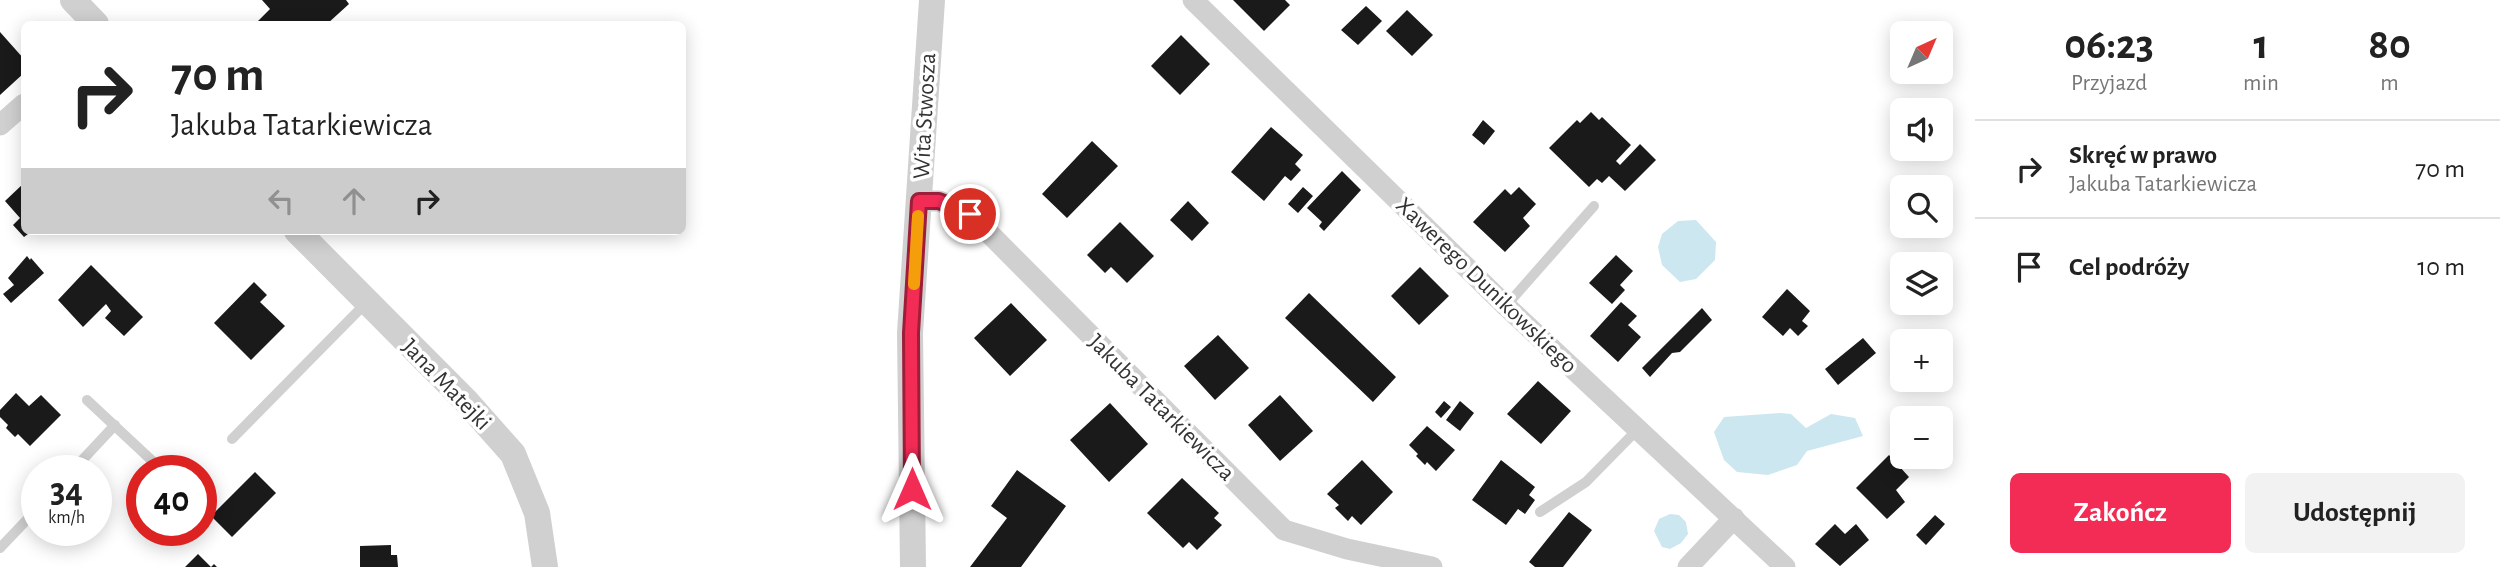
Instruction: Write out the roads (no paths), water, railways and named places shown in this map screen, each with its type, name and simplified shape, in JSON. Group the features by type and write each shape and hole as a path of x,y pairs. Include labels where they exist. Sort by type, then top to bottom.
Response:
{"street":[{"path":"73,0 93,21"},
{"name":"Wita Stwosza","path":"913,567 911,333 932,0"},
{"name":"Xawerego Dunikowskiego","path":"1193,0 1506,306 1785,567"},
{"path":"0,125 21,107"},
{"name":"Jakuba Tatarkiewicza","path":"919,201 939,201 970,214 1284,530 1347,549 1432,567"},
{"name":"Jana Matejki","path":"302,235 466,401 513,454 537,513 545,567"},
{"path":"1688,567 1734,518"}],"lane":[{"path":"1506,306 1594,206"},
{"path":"232,439 367,302"},
{"path":"86,400 146,455"},
{"path":"87,455 114,425"},
{"path":"1540,512 1586,482 1638,429"},
{"path":"0,548 21,526"}],"water":[{"path":"1696,220 1716,242 1715,260 1696,279 1680,282 1662,265 1658,247 1662,234 1678,221"},
{"path":"1791,414 1806,428 1831,414 1855,418 1863,436 1807,451 1797,465 1768,475 1737,472 1724,460 1714,432 1724,417"},
{"path":"1670,514 1679,515 1686,522 1688,534 1681,543 1670,549 1662,547 1654,531 1659,519"}]}
